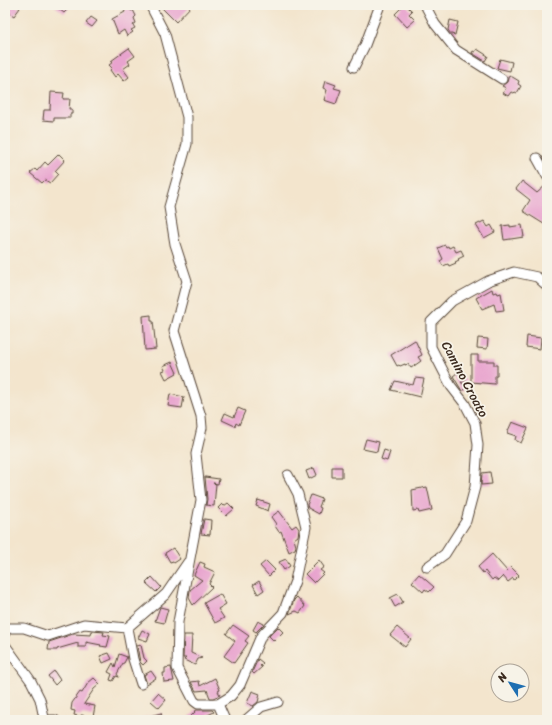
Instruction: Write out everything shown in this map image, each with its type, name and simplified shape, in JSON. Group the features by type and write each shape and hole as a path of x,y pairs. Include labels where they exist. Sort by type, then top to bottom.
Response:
{"street":[{"path":"150,5 165,34 187,117 187,144 169,207 175,244 187,281 174,331 201,416 202,428 196,454 201,500 178,622 177,668 194,701 198,704 218,704 231,696 240,685 261,636 283,612 295,581 306,527 298,494 288,475"},
{"path":"354,67 365,45 380,5"},
{"path":"425,5 435,24 456,50 502,79"},
{"path":"537,158 547,176"},
{"name":"Camino Croato","path":"427,567 445,554 466,521 475,487 478,445 475,423 465,404 451,386 431,347 431,322 452,301 488,281 514,272 537,277 547,286"},
{"path":"5,633 8,628 24,628 48,636 84,624 127,628 166,594 191,558"},
{"path":"127,628 132,659 142,684"},
{"path":"5,645 31,682 40,699 44,718 47,720 55,720"},
{"path":"246,720 261,707 278,702"},
{"path":"218,704 225,720"}],"building":[{"path":"8,5 15,5 20,8 14,16 5,10"},
{"path":"54,5 66,5 69,8 64,13"},
{"path":"159,5 192,5 176,22"},
{"path":"404,5 412,11 409,14 415,20 407,27 395,14"},
{"path":"129,6 131,11 133,10 136,16 134,18 136,23 133,25 135,28 131,30 133,32 127,36 124,30 118,34 112,19 125,12 124,9"},
{"path":"91,17 97,21 92,27 86,23"},
{"path":"450,20 458,22 455,35 451,34 448,30"},
{"path":"129,48 135,56 128,61 130,64 123,69 129,77 124,81 118,74 115,77 110,70 112,68 109,65 113,62 111,61"},
{"path":"477,49 488,56 485,61 472,53"},
{"path":"500,59 512,62 510,71 497,68"},
{"path":"509,75 519,81 518,84 521,86 517,93 511,92 508,96 503,93 506,88 502,86 507,82"},
{"path":"325,81 336,85 334,88 341,90 336,104 324,100 327,90 323,88"},
{"path":"51,92 64,93 63,99 70,99 69,109 72,109 72,114 70,114 70,118 54,118 54,121 43,120 44,110 50,110"},
{"path":"59,154 65,160 55,171 58,174 50,183 45,180 42,183 30,173 35,169 37,171 45,162 48,165"},
{"path":"522,181 537,193 547,184 547,226 523,211 530,200 516,189"},
{"path":"484,221 488,227 491,225 495,232 484,238 476,225"},
{"path":"510,225 510,227 522,225 524,237 504,240 502,226"},
{"path":"445,245 449,248 453,246 456,252 461,250 464,256 458,259 459,260 455,262 456,263 449,266 448,264 443,266 440,261 443,259 438,248"},
{"path":"492,289 493,293 501,293 504,310 496,311 494,304 482,309 476,298"},
{"path":"151,315 156,349 145,350 143,316"},
{"path":"527,336 541,338 540,349 526,347"},
{"path":"478,338 488,339 487,349 477,348"},
{"path":"415,340 422,355 418,357 421,361 411,368 408,364 397,366 391,355"},
{"path":"471,355 478,355 478,361 494,361 494,365 497,365 495,384 471,382"},
{"path":"172,362 177,373 166,379 162,371 165,370 163,366"},
{"path":"460,373 467,382 461,382 466,388 462,391 453,376"},
{"path":"415,378 424,379 420,397 391,390 395,381 413,385"},
{"path":"170,394 184,397 182,408 168,406"},
{"path":"238,408 245,411 239,425 236,423 235,426 222,420 225,413 234,417"},
{"path":"512,422 528,428 521,443 515,440 516,436 507,433"},
{"path":"366,439 379,442 377,452 363,449"},
{"path":"384,450 390,452 387,461 381,459"},
{"path":"332,467 342,467 342,477 332,477"},
{"path":"314,468 317,475 309,479 306,471"},
{"path":"490,472 492,484 481,485 482,473"},
{"path":"205,477 219,479 218,484 213,483 216,484 214,506 206,505 207,499"},
{"path":"427,487 432,510 419,513 418,510 413,511 412,490"},
{"path":"311,495 322,499 319,507 321,508 319,514 308,508 307,505"},
{"path":"258,500 270,504 268,511 256,506"},
{"path":"228,503 234,509 226,516 218,508 222,504 224,506"},
{"path":"279,511 292,528 296,525 299,529 298,536 294,539 296,546 295,549 289,552 281,531 279,532 271,517"},
{"path":"204,519 211,520 210,535 201,534"},
{"path":"173,548 180,559 174,563 173,561 170,562 165,553"},
{"path":"492,554 507,571 511,567 519,575 514,580 513,578 508,582 503,576 498,581 494,578 492,580 485,571 483,573 478,567"},
{"path":"286,559 290,566 284,570 279,562"},
{"path":"319,560 324,567 320,570 324,573 314,583 305,574"},
{"path":"266,561 275,570 269,576 260,566"},
{"path":"200,562 205,564 204,567 215,572 209,584 212,587 193,605 189,598 190,590 202,580 194,575"},
{"path":"419,574 434,587 429,592 425,589 423,592 412,582"},
{"path":"152,577 161,587 156,592 146,583"},
{"path":"259,581 264,590 258,594 253,585"},
{"path":"220,594 226,604 218,609 224,618 215,623 204,603"},
{"path":"398,594 403,602 395,607 390,598"},
{"path":"297,597 305,606 300,613 296,611 289,614 294,600"},
{"path":"160,607 168,609 164,623 155,621"},
{"path":"258,621 264,624 256,632 253,630"},
{"path":"233,625 249,636 245,641 248,643 234,663 224,656 235,641 226,634"},
{"path":"278,627 283,632 274,641 269,636"},
{"path":"397,627 411,639 405,647 390,635"},
{"path":"142,630 150,634 147,641 138,638"},
{"path":"92,631 104,632 103,635 110,636 107,647 86,642 86,647 78,647 78,643 57,650 48,650 49,642 73,634 91,635"},
{"path":"184,635 192,635 191,653 202,658 198,659 195,665 184,660 186,658 183,658"},
{"path":"141,645 144,658 147,661 143,665 140,662 137,646"},
{"path":"109,653 112,659 103,663 100,656"},
{"path":"119,654 127,657 117,674 119,677 116,676 113,681 110,680 112,674 108,672 113,663 115,667"},
{"path":"258,659 263,663 260,666 262,667 254,674 252,672"},
{"path":"171,667 174,681 164,682 163,673 165,673 165,668"},
{"path":"54,671 60,680 55,685 48,676"},
{"path":"151,671 156,678 147,684 144,675"},
{"path":"94,678 100,684 94,689 84,704 95,706 93,717 81,715 81,717 74,715 75,711 71,710 72,703 80,692 82,693 88,683"},
{"path":"215,678 220,690 218,691 220,695 213,698 210,698 207,690 196,691 191,682 199,681 200,686"},
{"path":"252,691 260,694 258,702 253,706 247,703"},
{"path":"158,693 166,700 159,708 151,701"},
{"path":"212,710 214,712 204,717 209,720 187,720 195,712 194,711"},
{"path":"161,713 163,720 142,720 142,718"}]}
